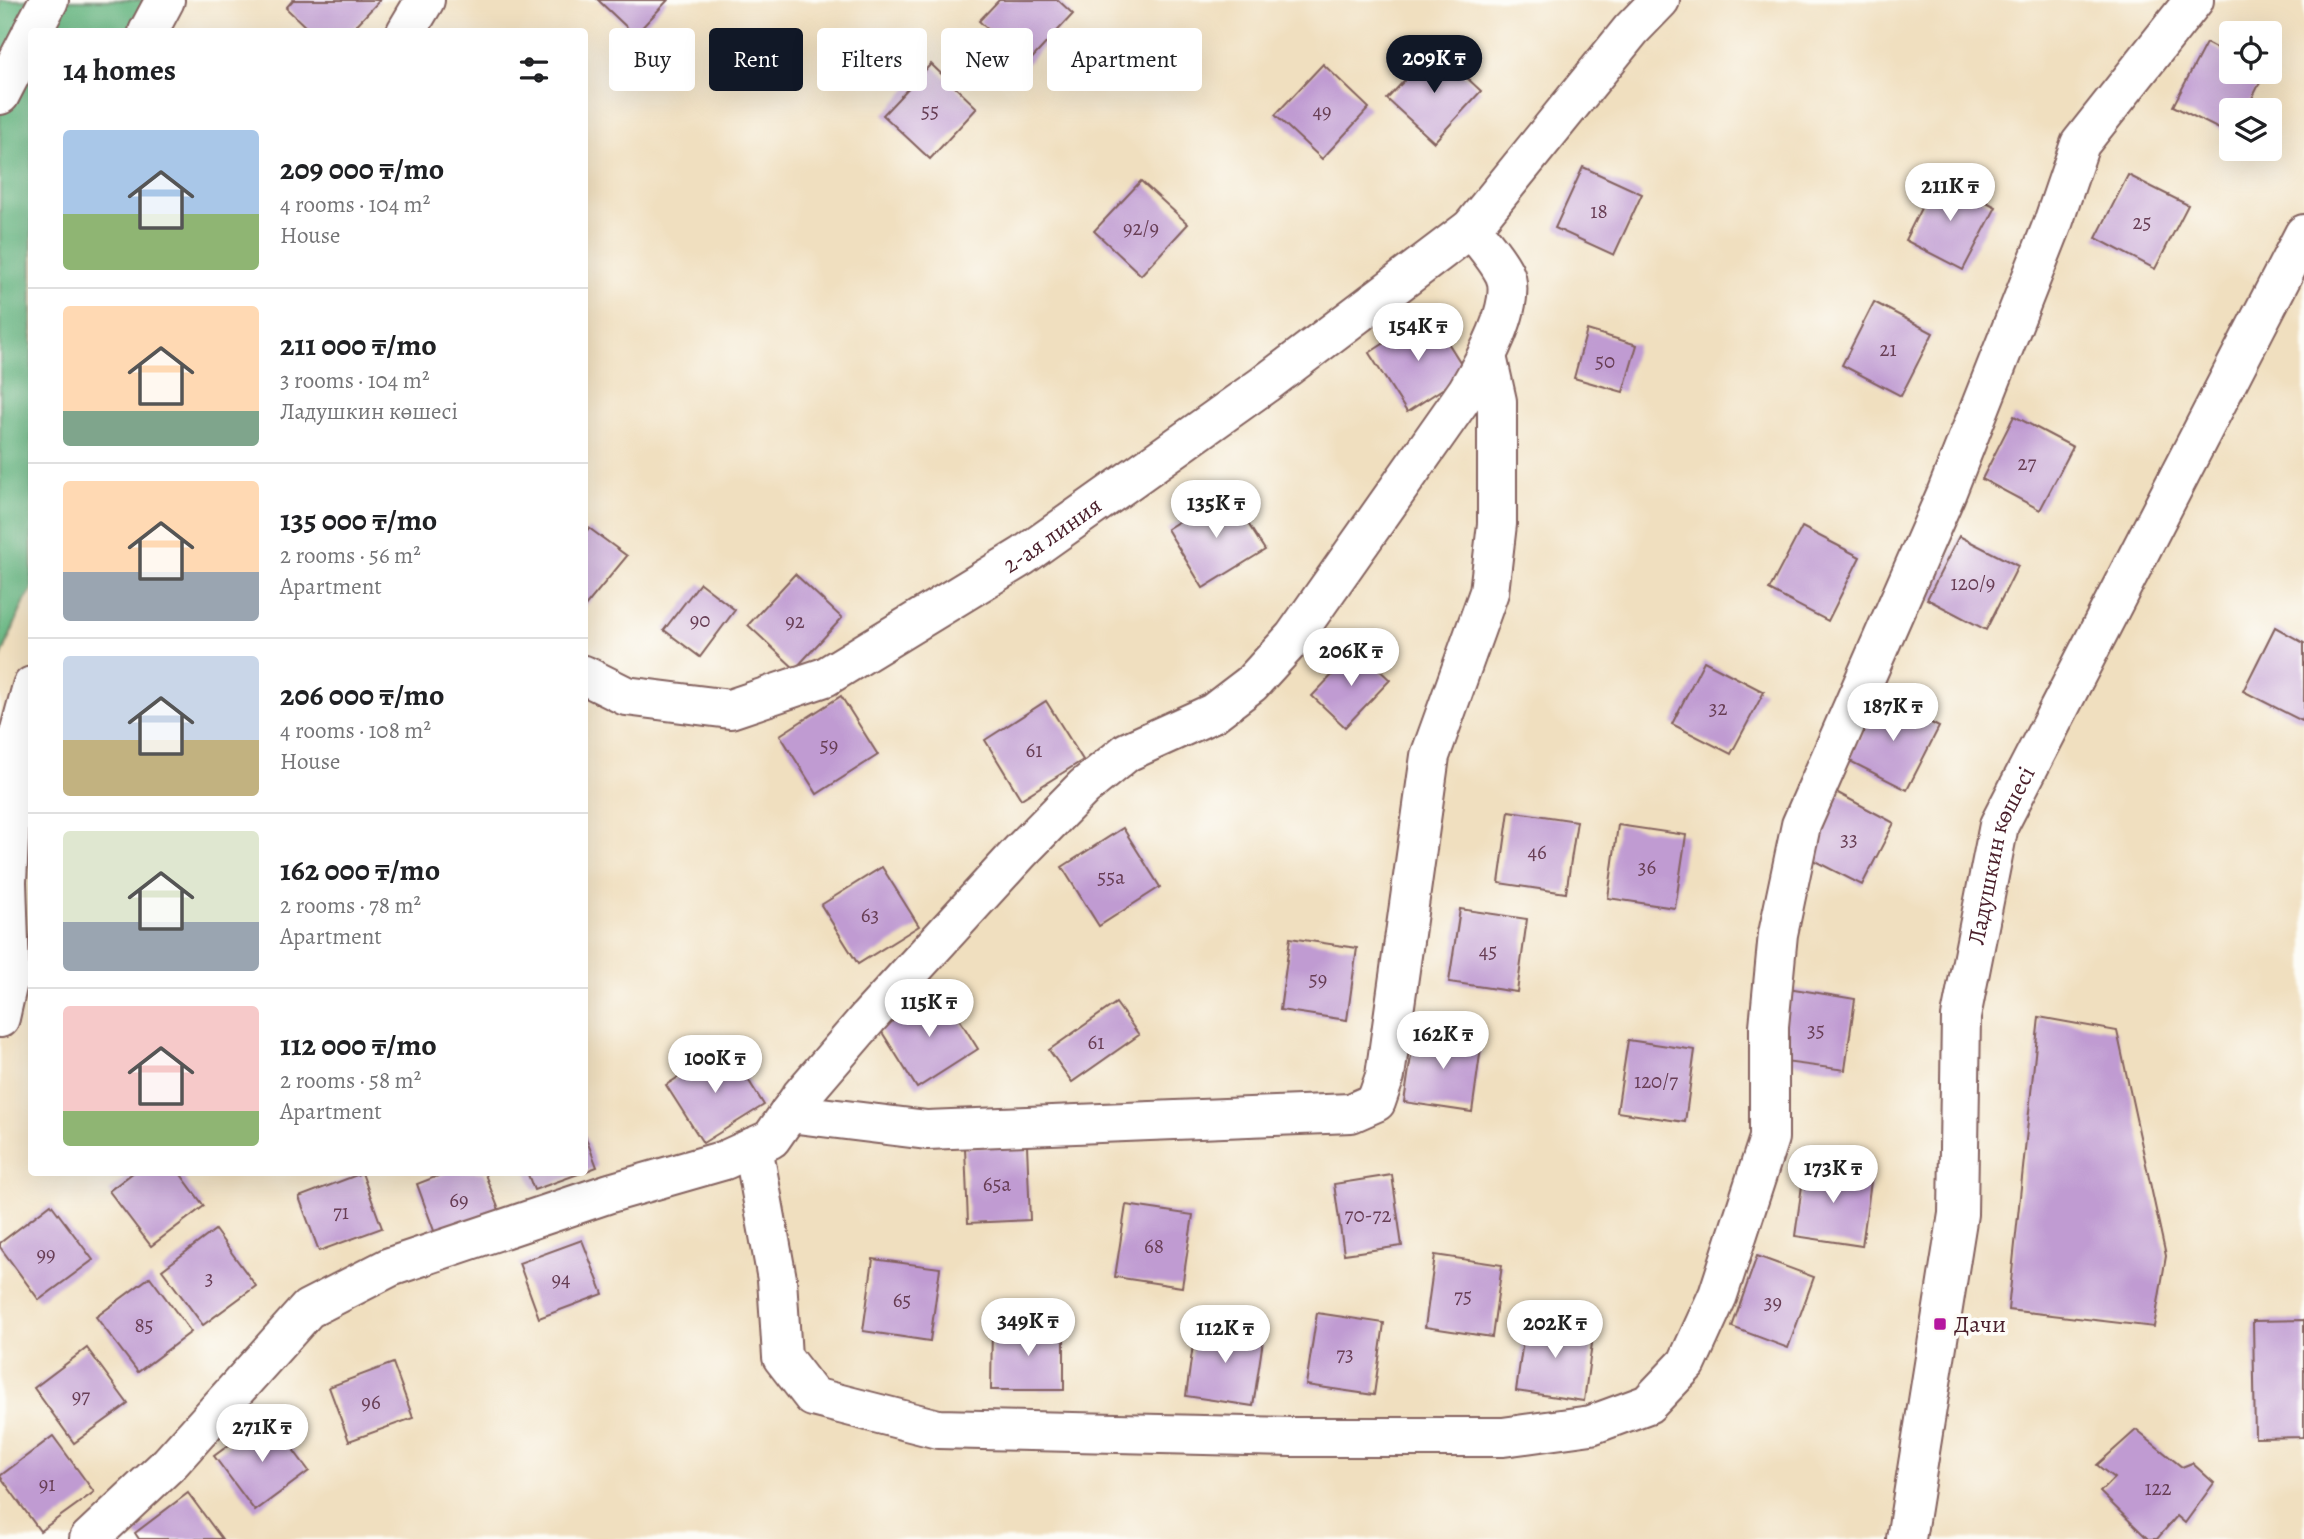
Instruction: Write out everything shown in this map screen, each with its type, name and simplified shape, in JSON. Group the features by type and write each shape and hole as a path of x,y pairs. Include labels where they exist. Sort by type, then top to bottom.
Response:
{"street":[{"path":"34,28 49,0"},
{"path":"150,28 165,0"},
{"path":"408,28 425,0"},
{"name":"2-ая линия","path":"588,677 626,696 730,709 825,677 1023,556 1265,384 1471,228 1631,30 1660,0"},
{"path":"752,1147 777,1279 782,1357 813,1397 938,1429 1292,1437 1503,1437 1591,1426 1648,1404 1686,1363 1718,1295 1769,1138 1769,1026 1777,947 1801,825 1946,494 2053,223 2080,144 2194,0"},
{"path":"0,95 28,40"},
{"path":"89,1539 170,1463 308,1309 390,1267 610,1193 725,1160 771,1139 789,1113 868,1018 1020,852 1084,787 1127,752 1213,713 1251,684 1294,637 1466,391 1487,356 1506,305 1505,275 1471,228"},
{"name":"Ладушкин көшесі","path":"1906,1539 1958,1214 1961,1017 1999,825 2304,234"},
{"path":"789,1113 927,1130 1351,1113 1376,1102 1385,1076 1430,756 1489,592 1497,524 1497,401 1487,356"},
{"path":"0,1018 10,973 7,882 13,756 28,701"}],"green space":[{"path":"0,0 147,0 134,28 28,28 28,596 0,660"}],"building":[{"path":"293,0 380,0 354,28 307,28 286,8"},
{"path":"598,0 668,0 642,28 628,28"},
{"path":"999,0 1058,0 1073,14 1060,28 1047,28 1047,42 1033,57 1033,28 986,28 979,21"},
{"path":"2206,43 2219,50 2219,84 2259,84 2252,98 2219,98 2219,129 2173,106"},
{"path":"1435,48 1481,91 1434,142 1387,99"},
{"path":"931,64 941,74 941,91 959,91 977,108 930,159 883,115 906,91 927,91 927,68"},
{"path":"1323,64 1369,108 1322,159 1275,115"},
{"path":"1583,167 1642,194 1614,255 1555,228"},
{"path":"2128,175 2188,205 2155,269 2096,238"},
{"path":"1937,176 1996,207 1963,270 1905,240"},
{"path":"1141,181 1188,224 1141,275 1094,231"},
{"path":"1874,302 1933,333 1901,396 1842,365"},
{"path":"1430,314 1467,373 1407,412 1369,353"},
{"path":"1587,330 1637,345 1623,392 1574,378"},
{"path":"2014,416 2073,447 2040,510 1982,479"},
{"path":"1227,491 1265,550 1203,588 1167,529"},
{"path":"1802,527 1860,557 1828,621 1769,590"},
{"path":"588,529 627,556 588,603"},
{"path":"1959,536 2018,566 1986,630 1927,599"},
{"path":"795,574 842,618 795,669 748,625"},
{"path":"700,583 735,610 700,657 664,630"},
{"path":"2275,627 2304,643 2302,721 2243,691"},
{"path":"1357,649 1390,680 1345,727 1312,696"},
{"path":"1704,661 1764,692 1731,754 1672,724"},
{"path":"841,696 878,755 817,794 780,735"},
{"path":"1880,696 1939,727 1907,790 1848,760"},
{"path":"1046,701 1083,760 1021,799 985,740"},
{"path":"1836,792 1894,823 1862,885 1803,855"},
{"path":"1509,811 1577,821 1566,893 1499,883"},
{"path":"1618,825 1686,835 1675,908 1608,898"},
{"path":"1123,828 1160,887 1099,926 1062,867"},
{"path":"882,867 919,926 858,964 821,905"},
{"path":"1460,909 1527,919 1517,992 1449,982"},
{"path":"1290,938 1357,948 1347,1020 1280,1010"},
{"path":"1788,988 1855,999 1845,1070 1777,1061"},
{"path":"941,990 978,1049 917,1088 880,1029"},
{"path":"1116,1003 1139,1035 1072,1082 1049,1050"},
{"path":"2039,1017 2117,1031 2166,1256 2154,1327 2008,1310"},
{"path":"1415,1030 1482,1040 1472,1112 1404,1102"},
{"path":"1628,1040 1695,1050 1685,1122 1617,1112"},
{"path":"727,1046 764,1105 703,1143 666,1085"},
{"path":"588,1143 597,1167 588,1170"},
{"path":"1027,1145 1030,1220 968,1223 965,1148"},
{"path":"1805,1164 1872,1174 1862,1246 1795,1236"},
{"path":"1392,1175 1402,1246 1344,1254 1334,1184"},
{"path":"129,1176 182,1176 204,1206 151,1246 109,1191"},
{"path":"354,1176 363,1176 382,1228 319,1251 299,1197"},
{"path":"438,1176 486,1176 501,1215 437,1239 417,1184"},
{"path":"529,1176 573,1176 534,1190"},
{"path":"51,1204 93,1260 39,1300 0,1247 0,1243"},
{"path":"1126,1205 1193,1215 1182,1287 1115,1277"},
{"path":"215,1230 256,1286 203,1325 162,1270"},
{"path":"582,1240 603,1294 539,1318 519,1263"},
{"path":"1435,1255 1502,1265 1492,1337 1425,1327"},
{"path":"1757,1256 1814,1277 1788,1348 1732,1327"},
{"path":"873,1259 940,1268 930,1341 863,1331"},
{"path":"150,1277 191,1332 138,1372 96,1317"},
{"path":"1317,1313 1384,1323 1374,1395 1306,1385"},
{"path":"1526,1319 1594,1329 1584,1401 1516,1391"},
{"path":"2304,1320 2304,1437 2255,1438 2253,1321"},
{"path":"1196,1323 1264,1334 1253,1406 1186,1396"},
{"path":"992,1326 1064,1327 1064,1390 991,1390"},
{"path":"87,1348 128,1404 74,1443 34,1388"},
{"path":"393,1363 413,1418 349,1441 329,1387"},
{"path":"268,1416 309,1471 255,1511 214,1456"},
{"path":"2136,1430 2182,1467 2192,1463 2214,1483 2185,1523 2177,1516 2157,1539 2148,1539 2100,1492 2114,1478 2097,1465"},
{"path":"53,1436 94,1492 40,1531 0,1476"},
{"path":"188,1493 222,1539 139,1539 135,1533"}],"place":[{"name":"Дачи","path":"1940,1324"}]}
